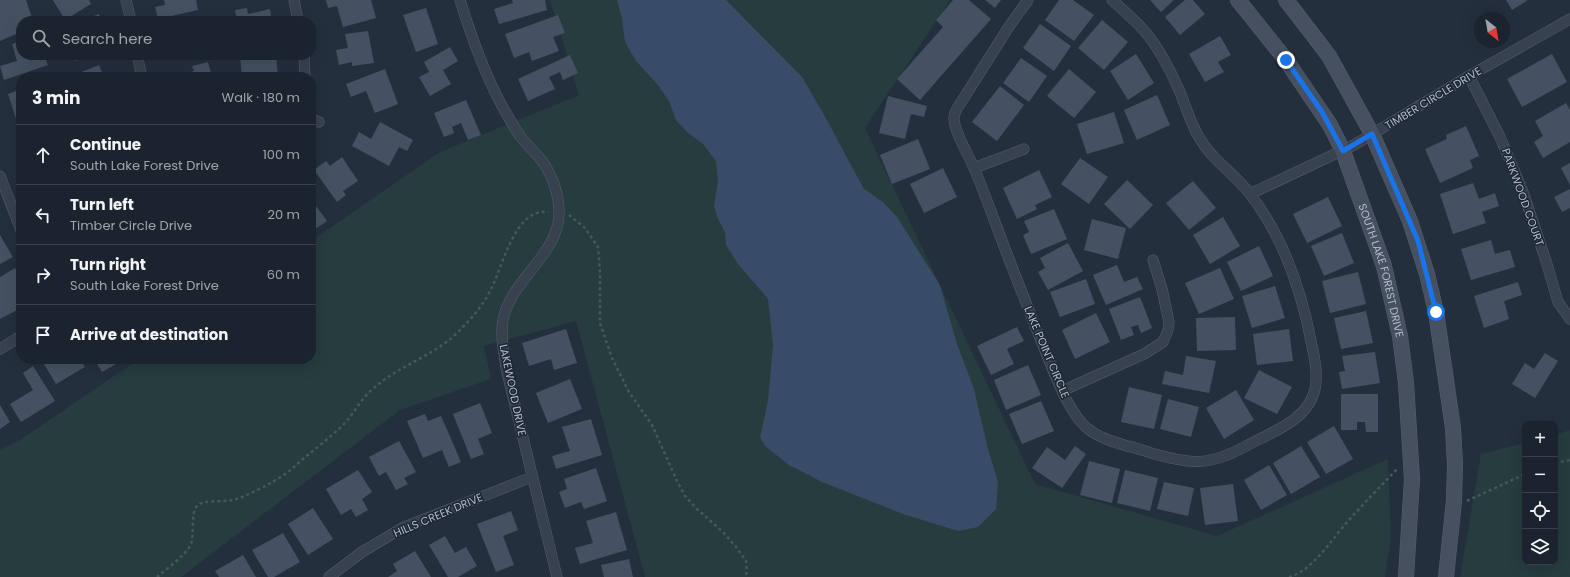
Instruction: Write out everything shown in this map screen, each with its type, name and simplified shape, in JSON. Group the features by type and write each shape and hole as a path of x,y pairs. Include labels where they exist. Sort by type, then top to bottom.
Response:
{"main road":[{"name":"SOUTH LAKE FOREST DRIVE","path":"1238,0 1286,60 1322,112 1343,151 1384,266 1400,336 1406,383 1411,466 1406,577"},
{"path":"1286,0 1329,56 1372,134 1418,241 1436,312 1453,428 1455,464 1454,501 1446,577"}],"street":[{"path":"126,0 129,16"},
{"path":"294,0 297,16"},
{"name":"LAKEWOOD DRIVE","path":"460,0 490,83 515,129 542,160 550,173 558,201 559,220 556,232 544,253 513,294 503,319 502,334 506,368 557,577"},
{"name":"LAKE POINT CIRCLE","path":"1028,0 1008,28 956,111 954,119 1020,290 1062,391 1074,412 1090,431 1102,437 1166,457 1197,462 1216,460 1235,452 1286,424 1306,409 1314,394 1317,374 1308,323 1295,278 1271,224 1250,194 1232,174 1210,154 1201,141 1190,120 1179,91 1154,43 1140,26 1112,0"},
{"name":"TIMBER CIRCLE DRIVE","path":"1250,194 1343,151 1469,76 1570,19"},
{"path":"138,60 141,72"},
{"path":"304,60 305,72"},
{"name":"PARKWOOD COURT","path":"1469,76 1500,137 1520,185 1539,238 1558,302 1570,319"},
{"path":"974,168 1024,149"},
{"path":"0,176 16,217"},
{"path":"1062,391 1144,354 1162,342 1168,330 1169,322 1162,289 1153,260"},
{"path":"0,349 16,339"},
{"name":"HILLS CREEK DRIVE","path":"329,577 362,552 404,527 532,477"}],"path":[{"path":"157,577 183,554 190,545 193,535 194,510 198,505 205,502 234,500 280,478 344,423 373,388 388,376 428,354 454,336 469,321 491,289 516,230 529,217 543,212 549,212"},
{"path":"562,214 568,215 585,228 598,247 600,273 600,323 612,358 626,385 652,425 685,496 722,531 737,548 746,561 747,572 745,577"},
{"path":"1558,462 1570,460"},
{"path":"1289,577 1306,568 1403,463"},
{"path":"1466,501 1522,475"}],"green space":[{"path":"550,0 950,0 865,128 1035,484 1217,536 1388,459 1391,539 1385,577 645,577 576,321 484,346 491,379 400,410 181,577 0,577 0,450 20,440 132,364 316,364 316,238 440,152 579,95"},
{"path":"1570,430 1570,577 1460,577 1481,454 1522,444 1522,565 1558,565 1558,434"}],"water":[{"path":"617,0 726,0 802,77 864,189 883,202 897,217 940,285 957,344 974,389 988,449 998,482 996,509 978,527 958,531 903,514 822,482 789,465 765,446 760,437 768,401 773,345 768,299 738,264 726,245 725,232 717,217 714,206 718,181 716,161 703,144 688,133 676,120 669,101 657,84 636,61 625,42 622,18"}],"building":[{"path":"0,0 26,0 31,16 16,16 16,34 0,41"},
{"path":"53,0 89,0 91,4 72,16 63,16"},
{"path":"164,0 196,0 198,10 171,16 157,16 155,7 165,5"},
{"path":"326,0 371,0 376,18 343,27 337,6 328,8"},
{"path":"512,0 545,0 547,10 499,24 494,9 513,3"},
{"path":"953,0 969,0 991,19 920,100 897,79 943,27 936,20"},
{"path":"985,0 1001,0 995,8"},
{"path":"1059,0 1073,0 1094,15 1074,41 1045,20"},
{"path":"1150,0 1174,0 1161,12"},
{"path":"1185,0 1193,0 1205,14 1180,35 1165,17"},
{"path":"1506,0 1528,0 1512,10"},
{"path":"247,8 248,14 270,9 271,16 236,16 235,10"},
{"path":"426,8 438,44 416,52 403,15"},
{"path":"558,15 565,33 553,37 559,51 532,61 529,52 514,58 505,34"},
{"path":"1102,20 1128,42 1104,70 1078,48"},
{"path":"1040,24 1071,46 1054,71 1023,48"},
{"path":"368,31 374,63 352,66 352,62 339,65 336,50 348,48 345,34"},
{"path":"1220,36 1231,55 1218,62 1224,72 1205,82 1189,54"},
{"path":"16,43 16,58 12,44"},
{"path":"450,47 458,61 443,70 451,84 430,96 419,77 429,72 424,62"},
{"path":"1136,54 1154,83 1128,100 1110,71"},
{"path":"1552,54 1567,82 1522,107 1507,79"},
{"path":"570,55 578,73 563,80 560,72 549,77 555,89 528,101 518,79"},
{"path":"1021,58 1047,76 1029,102 1003,83"},
{"path":"46,60 48,65 27,72 16,72 16,76 4,80 0,66 17,61"},
{"path":"240,60 276,60 278,72 242,72"},
{"path":"208,62 211,72 191,72 194,71 192,66"},
{"path":"99,65 102,72 82,72"},
{"path":"385,69 398,104 375,113 366,91 351,97 346,84"},
{"path":"1069,69 1096,92 1074,118 1047,96"},
{"path":"1000,86 1024,105 997,141 972,122"},
{"path":"16,91 16,119 8,94"},
{"path":"1157,95 1170,125 1137,140 1124,110"},
{"path":"888,96 927,106 924,117 911,114 905,139 879,133"},
{"path":"466,100 481,135 468,140 461,123 452,127 454,133 444,137 434,113"},
{"path":"1566,103 1570,110 1570,142 1543,158 1534,142 1543,136 1535,121"},
{"path":"1114,112 1124,143 1087,154 1077,124"},
{"path":"380,122 413,140 407,151 399,147 389,166 352,146 359,132 371,139"},
{"path":"1466,126 1479,156 1470,160 1473,168 1440,183 1425,149 1447,139 1446,135"},
{"path":"918,139 930,169 892,184 880,155"},
{"path":"342,157 358,181 343,191 346,195 337,202 316,173 316,168 326,161 330,166"},
{"path":"1080,158 1108,177 1089,204 1061,184"},
{"path":"1570,163 1570,185 1561,168"},
{"path":"943,168 957,197 924,213 910,184"},
{"path":"1039,170 1052,197 1035,205 1037,209 1017,219 1003,188"},
{"path":"1127,180 1153,205 1130,229 1104,204"},
{"path":"1193,181 1216,208 1189,230 1166,203"},
{"path":"1473,183 1479,199 1495,193 1499,206 1482,212 1486,223 1453,234 1440,194"},
{"path":"1570,189 1570,208 1562,212 1554,197"},
{"path":"1328,197 1342,226 1307,243 1293,214"},
{"path":"316,206 327,221 316,229"},
{"path":"1054,209 1067,239 1031,254 1023,235 1029,232 1024,221"},
{"path":"1223,217 1240,246 1210,264 1193,235"},
{"path":"1092,219 1126,228 1118,259 1084,250"},
{"path":"1342,233 1354,263 1324,276 1311,246"},
{"path":"0,235 13,257 0,264"},
{"path":"1491,240 1495,254 1510,250 1515,267 1471,280 1461,249"},
{"path":"1068,243 1083,271 1048,290 1038,272 1045,268 1040,258"},
{"path":"1259,246 1273,276 1241,291 1227,262"},
{"path":"1117,265 1124,282 1137,277 1143,289 1106,305 1093,275"},
{"path":"15,268 16,270 16,311 0,319 0,277"},
{"path":"1220,268 1234,299 1199,314 1185,283"},
{"path":"1358,272 1366,304 1330,313 1322,281"},
{"path":"1086,279 1095,304 1060,317 1050,292"},
{"path":"1518,282 1522,295 1504,301 1509,319 1484,328 1474,296"},
{"path":"1275,286 1285,318 1252,328 1242,296"},
{"path":"1140,297 1152,328 1141,333 1138,325 1131,327 1134,335 1121,340 1109,309"},
{"path":"1366,311 1373,343 1341,349 1334,318"},
{"path":"1096,313 1110,342 1075,359 1062,330"},
{"path":"1235,317 1236,350 1197,351 1196,318"},
{"path":"1017,327 1024,341 1007,349 1014,364 991,375 977,346"},
{"path":"566,329 577,363 554,370 551,359 529,366 522,343"},
{"path":"1289,329 1293,361 1257,365 1253,334"},
{"path":"1375,352 1380,383 1342,389 1339,372 1345,371 1342,356"},
{"path":"1545,353 1558,361 1535,398 1512,384 1525,363 1534,369"},
{"path":"1186,356 1216,361 1209,393 1162,384 1165,371 1183,375"},
{"path":"44,364 83,364 85,367 56,384"},
{"path":"97,364 116,364 102,372"},
{"path":"1028,365 1041,395 1006,410 994,380"},
{"path":"33,366 55,401 21,422 10,404 33,390 23,373"},
{"path":"1259,370 1292,387 1277,414 1244,398"},
{"path":"570,379 582,409 548,423 536,393"},
{"path":"1129,387 1162,395 1154,429 1121,422"},
{"path":"1236,390 1254,420 1224,439 1206,408"},
{"path":"1341,394 1378,394 1378,432 1366,432 1365,422 1357,422 1357,430 1341,430"},
{"path":"1168,399 1199,407 1191,437 1160,429"},
{"path":"1041,401 1054,431 1022,444 1009,414"},
{"path":"480,403 492,433 478,439 484,454 471,459 453,414"},
{"path":"0,405 10,422 0,429"},
{"path":"425,414 428,421 441,416 461,462 449,467 442,450 423,458 407,421"},
{"path":"591,419 602,455 556,469 552,456 570,451 562,427"},
{"path":"1334,426 1353,459 1326,474 1307,442"},
{"path":"399,441 416,472 404,478 408,484 396,490 386,472 379,476 369,457"},
{"path":"1075,446 1086,454 1062,488 1032,468 1047,447 1065,460"},
{"path":"1301,446 1320,477 1291,494 1273,463"},
{"path":"1089,461 1120,469 1112,503 1080,495"},
{"path":"1269,465 1287,495 1261,510 1244,480"},
{"path":"596,468 607,501 584,509 581,502 565,508 559,492 567,489 564,479"},
{"path":"358,470 372,492 362,499 368,510 356,517 351,509 341,515 326,489"},
{"path":"1125,470 1158,478 1150,511 1117,503"},
{"path":"1164,482 1194,488 1188,516 1157,509"},
{"path":"1233,484 1238,521 1205,525 1200,488"},
{"path":"313,508 333,539 308,555 288,524"},
{"path":"511,511 518,530 503,536 514,565 496,572 477,524"},
{"path":"616,512 627,550 580,564 575,548 593,543 586,521"},
{"path":"283,533 300,562 274,577 268,577 252,550"},
{"path":"445,536 455,553 466,547 477,566 458,577 448,577 429,545"},
{"path":"415,551 431,577 388,577 397,571 393,564"},
{"path":"243,555 256,577 219,577 215,571"},
{"path":"629,559 633,577 604,577 601,565"}],"route":[{"path":"1286,60 1322,112 1343,151 1372,134 1418,241 1436,312"}]}
